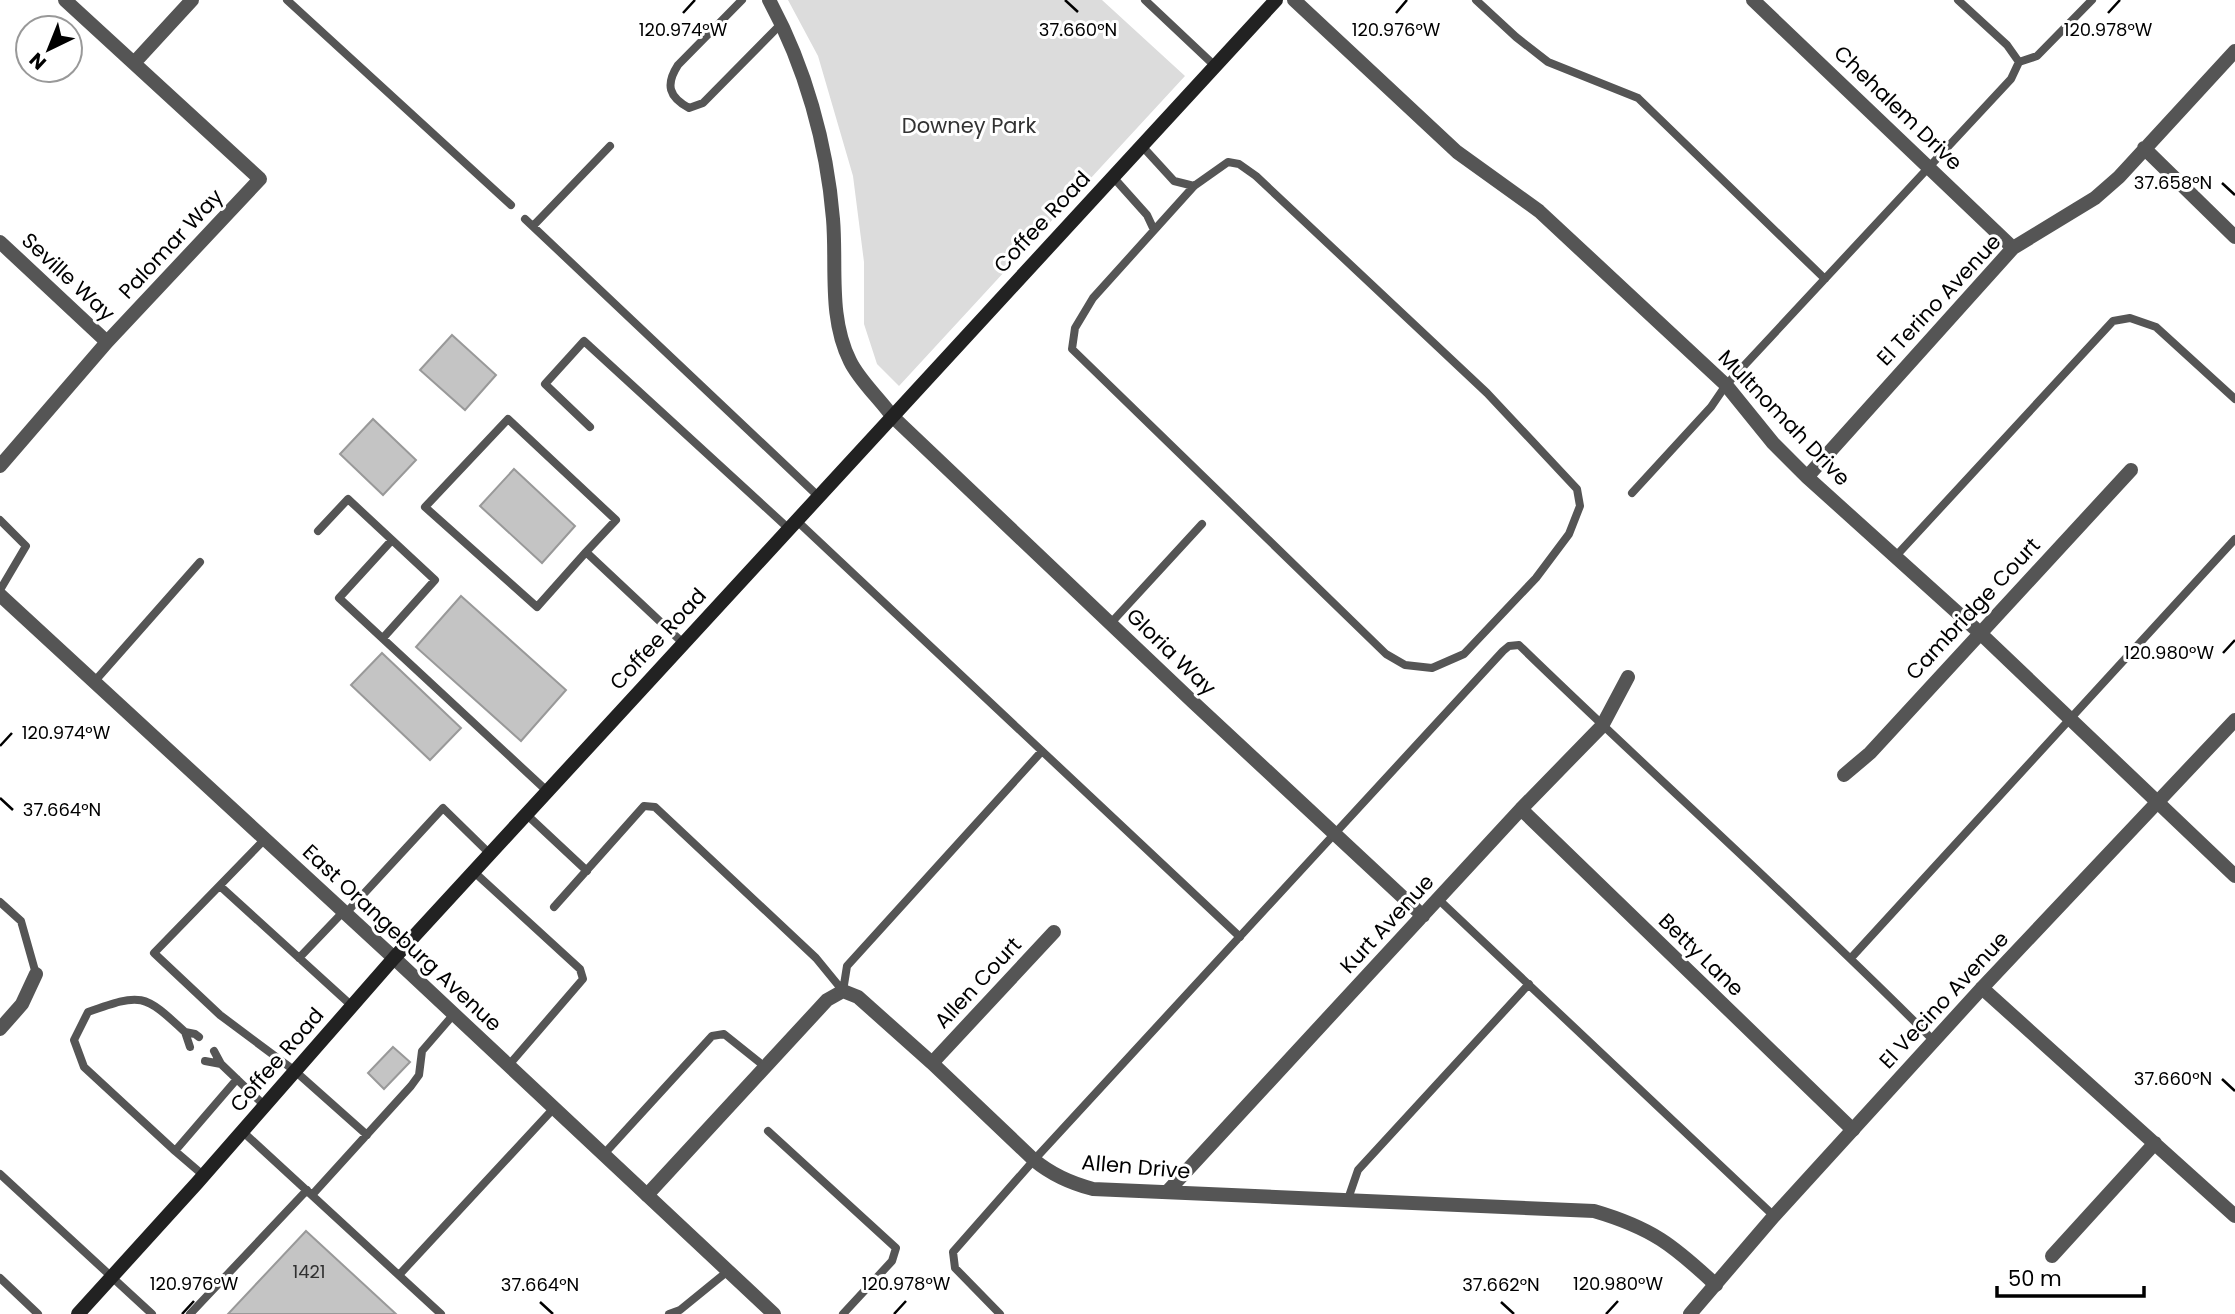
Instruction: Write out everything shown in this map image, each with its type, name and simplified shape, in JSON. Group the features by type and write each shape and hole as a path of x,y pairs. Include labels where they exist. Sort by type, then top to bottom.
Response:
{"main road":[{"name":"Coffee Road","path":"78,1314 473,871 1276,0"}],"street":[{"path":"65,0 134,63 192,0"},
{"name":"Gloria Way","path":"769,0 781,24 813,110 824,157 833,216 835,318 850,362 892,416 1423,916"},
{"name":"Multnomah Drive","path":"1294,0 1457,152 1539,211 1726,385 1773,443 1807,477 1980,633 2235,876"},
{"name":"Chehalem Drive","path":"1754,0 2013,248"},
{"name":"El Terino Avenue","path":"1807,477 2013,248 2095,198 2119,177 2235,51"},
{"name":"Palomar Way","path":"0,466 107,342 260,179 134,63"},
{"path":"2144,148 2235,237"},
{"name":"Seville Way","path":"0,243 107,342"},
{"name":"Cambridge Court","path":"1844,775 1870,753 2131,470"},
{"name":"East Orangeburg Avenue","path":"0,593 774,1314"},
{"name":"Kurt Avenue","path":"1167,1192 1521,809 1602,726 1628,677"},
{"name":"El Vecino Avenue","path":"1690,1314 1774,1216 1982,988 2235,720"},
{"name":"Betty Lane","path":"1521,809 1853,1130"},
{"name":"Allen Court","path":"932,1063 1054,932"},
{"path":"0,1028 22,1004 36,974"},
{"path":"1982,988 2235,1216"},
{"path":"647,1195 827,1000 843,991"},
{"name":"Allen Drive","path":"843,991 858,997 1034,1160 1049,1172 1073,1184 1093,1189 1594,1211 1625,1220 1651,1232 1716,1285"},
{"path":"2052,1256 2155,1143"}],"lane":[{"path":"287,0 511,205"},
{"path":"742,0 678,65 670,77 670,91 678,102 689,108 703,103 781,24"},
{"path":"1145,0 1216,66"},
{"path":"1476,0 1548,62 1638,98 1825,279"},
{"path":"1958,0 2007,45 2019,62"},
{"path":"1632,493 1711,407 1726,385 2011,79 2019,62 2037,56 2092,0"},
{"path":"533,226 610,146"},
{"path":"1142,146 1174,181 1194,186"},
{"path":"1228,162 1239,164 1256,176 1487,393 1577,489 1580,506 1569,534 1535,578 1464,654 1432,668 1405,665 1386,654 1072,349 1075,328 1093,298 1154,230 1194,186 1228,162"},
{"path":"1113,177 1147,215 1154,230"},
{"path":"525,219 818,496"},
{"path":"1895,557 2113,321 2130,318 2156,327 2235,399"},
{"path":"590,427 545,384 584,341 792,524 1042,751 1240,937"},
{"path":"508,419 616,520 586,552 537,607 425,507 508,419"},
{"path":"318,531 348,499 435,580 383,638"},
{"path":"0,520 26,546 0,593"},
{"path":"1111,624 1202,524"},
{"path":"1852,958 2235,539"},
{"path":"392,540 339,598 547,790"},
{"path":"586,552 683,643"},
{"path":"94,682 200,562"},
{"path":"1000,1314 955,1268 953,1252 1034,1160 1510,646 1519,645 1602,726 1852,958 1934,1041"},
{"path":"843,991 847,966 1042,751"},
{"path":"554,907 644,806 655,807 816,958 843,991"},
{"path":"299,958 443,808 490,853"},
{"path":"526,814 587,871"},
{"path":"265,839 154,953 220,1015 295,1071 366,1135"},
{"path":"473,871 580,969 583,979 509,1065"},
{"path":"220,886 352,1006"},
{"path":"1438,899 1774,1216"},
{"path":"0,902 21,921 36,974"},
{"path":"1348,1199 1358,1170 1529,984"},
{"path":"190,1047 185,1032 156,1006 136,998 88,1012 74,1040 84,1068 203,1175"},
{"path":"190,1314 411,1086 419,1075 422,1051 454,1014"},
{"path":"185,1032 199,1037"},
{"path":"604,1154 712,1036 724,1034 764,1066"},
{"path":"214,1051 221,1064 265,1106"},
{"path":"205,1061 221,1064"},
{"path":"175,1151 237,1079"},
{"path":"399,1275 554,1108"},
{"path":"243,1131 441,1314"},
{"path":"768,1131 896,1248 892,1261 843,1314"},
{"path":"0,1174 152,1314"},
{"path":"669,1314 680,1310 728,1271"},
{"path":"0,1278 38,1314"}],"green space":[{"name":"Downey Park","path":"788,0 1102,0 1185,76 899,386 877,364 864,324 864,262 853,176 818,56"}],"building":[{"path":"452,335 496,375 465,410 420,370"},
{"path":"373,419 416,460 383,495 340,454"},
{"path":"514,469 575,526 542,563 480,506"},
{"path":"461,596 566,690 521,741 416,647"},
{"path":"382,653 461,728 430,760 351,685"},
{"path":"393,1047 410,1062 384,1089 368,1073"},
{"path":"306,1231 396,1314 228,1314"}]}
